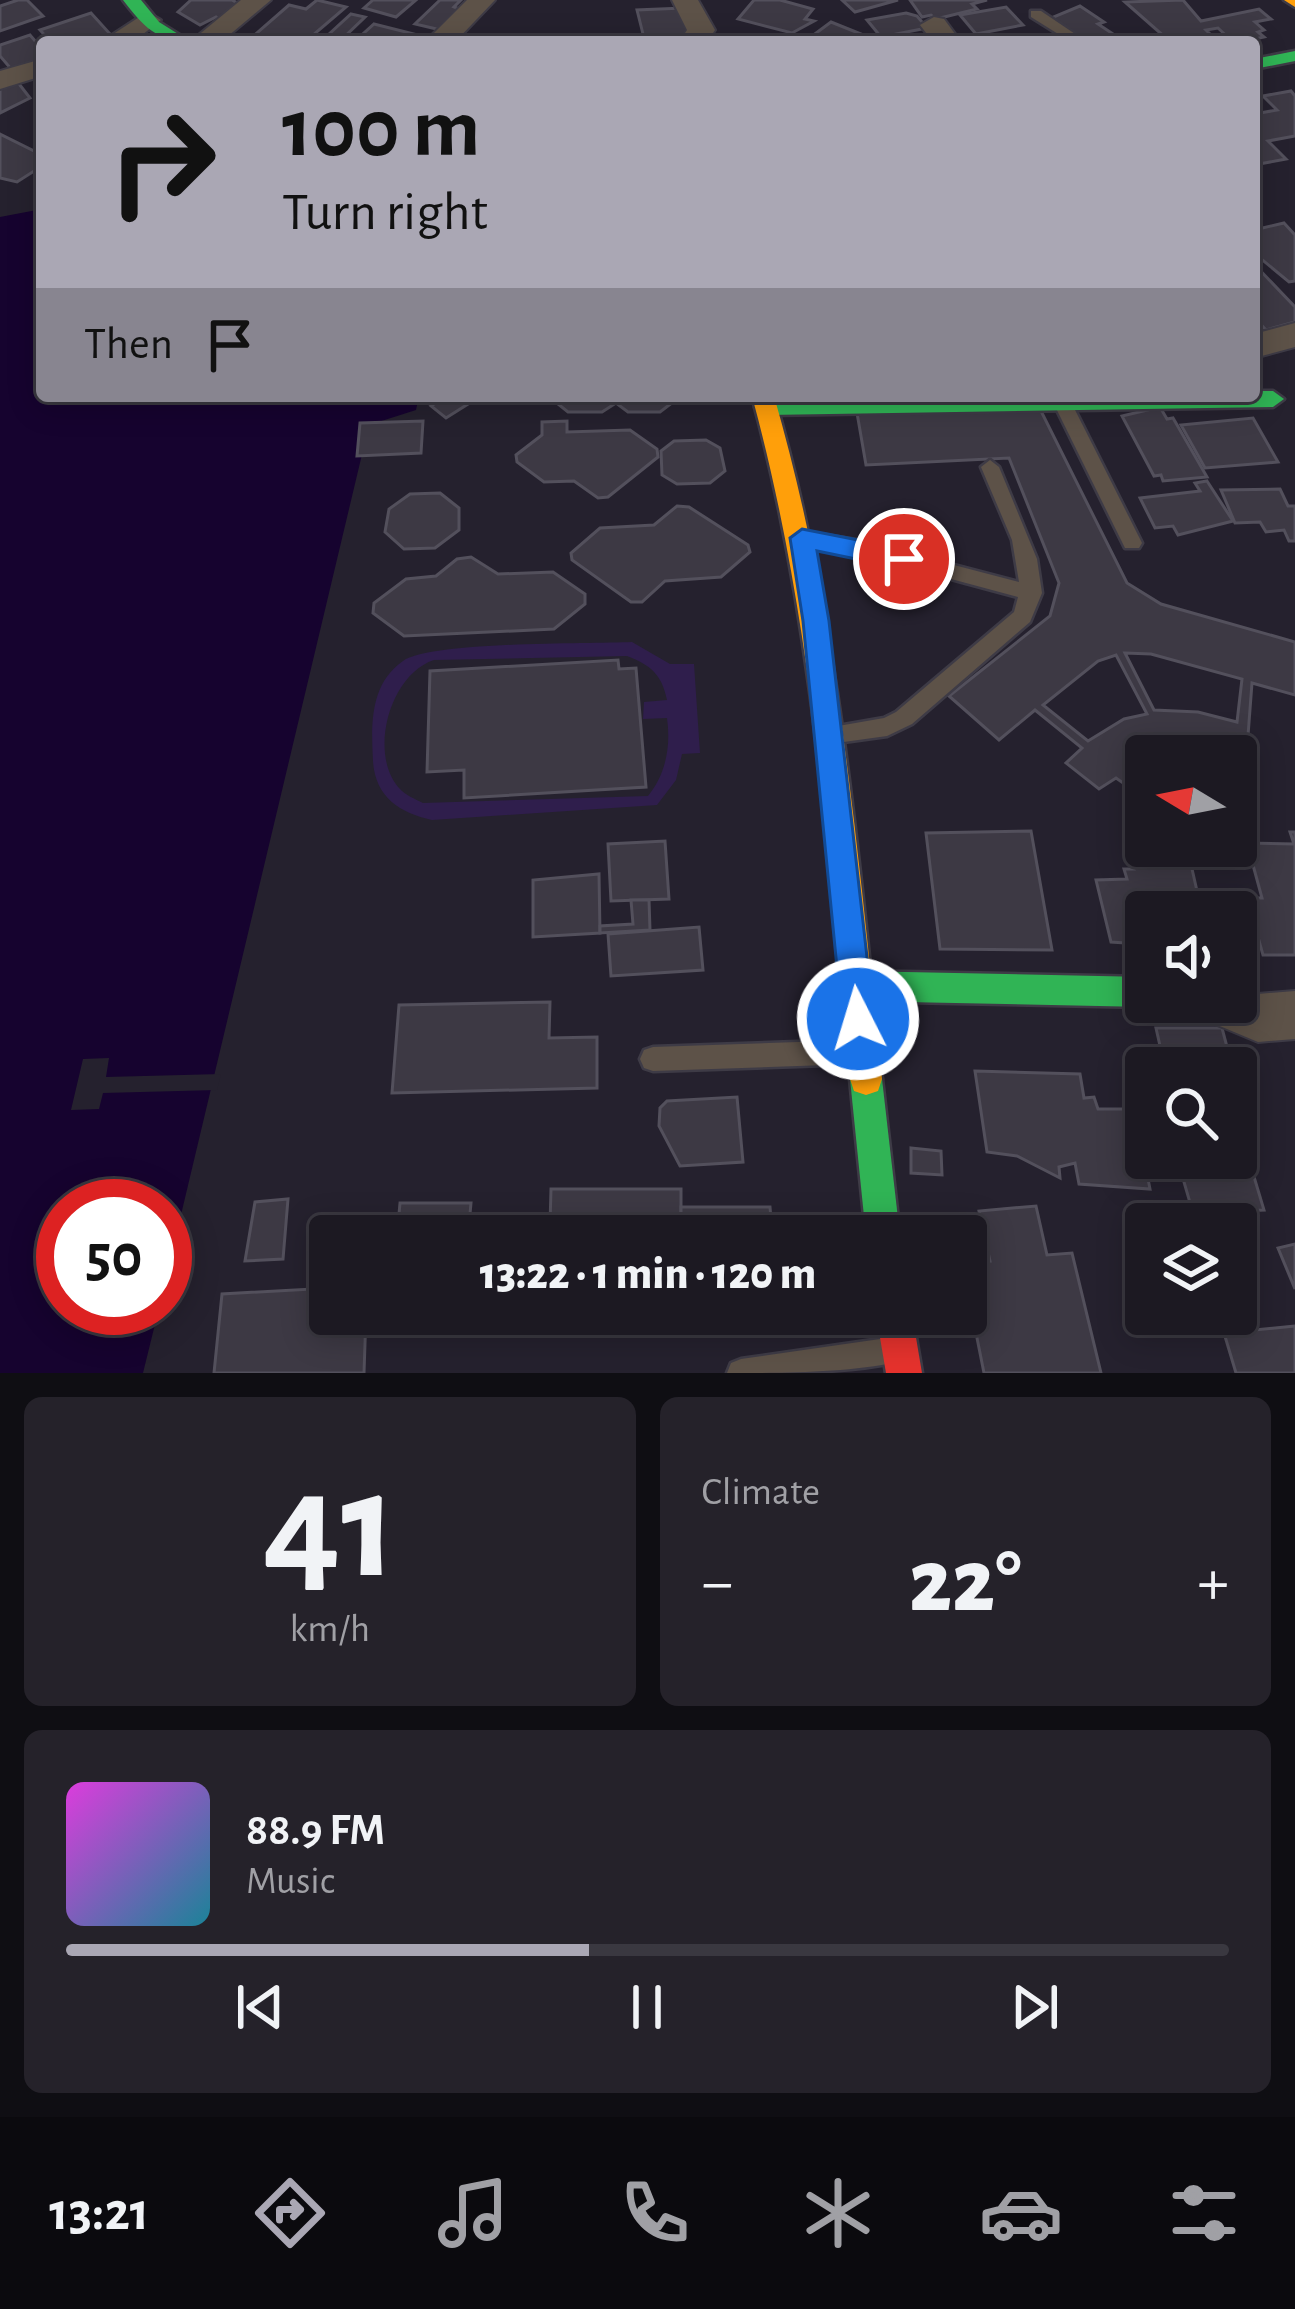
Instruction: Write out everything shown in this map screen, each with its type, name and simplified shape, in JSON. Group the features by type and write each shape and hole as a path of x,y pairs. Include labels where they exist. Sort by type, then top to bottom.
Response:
{"main road":[{"path":"140,10 174,36"},
{"path":"1260,399 1273,399"},
{"path":"765,402 802,538 829,735 880,1215"},
{"path":"855,986 1125,992"}],"street":[{"path":"212,36 259,0"},
{"path":"227,36 272,0"},
{"path":"445,36 482,0"},
{"path":"685,0 701,30 697,36"},
{"path":"120,36 140,10"},
{"path":"0,80 36,69"},
{"path":"1260,344 1295,335"},
{"path":"1257,1018 1295,1015"}],"lane":[{"path":"1036,14 1071,36"},
{"path":"1061,402 1132,543"},
{"path":"829,735 886,727 904,718 1023,616 1032,593 1030,563 990,467"},
{"path":"802,538 862,548 1032,593"},
{"path":"653,1059 861,1052"},
{"path":"741,1373 902,1362"}],"shaded area":[{"path":"36,210 36,402 418,402 416,410 369,425 190,1179 36,1179 36,1335 152,1335 143,1373 0,1373 0,217"},
{"path":"632,642 670,664 694,664 700,753 682,754 676,780 657,805 432,820 400,808 384,794 375,774 373,719 384,681 403,661 477,647","holes":["627,656 649,667 667,700 644,702 643,719 667,718 668,728 663,769 648,796 423,803 401,790 390,773 385,736 395,697 419,668 434,660"]}],"pier":[{"path":"109,1058 106,1077 221,1074 217,1090 103,1093 99,1109 71,1110 83,1059"}],"building":[{"path":"27,0 43,16 0,31 0,6"},
{"path":"191,0 232,0 241,5 220,20 216,17 200,25 178,12"},
{"path":"317,0 346,7 312,36 253,36 289,5 306,9"},
{"path":"373,0 416,0 396,17 364,8"},
{"path":"440,0 461,0 454,7 462,10 441,30 415,24"},
{"path":"754,0 780,0 813,9 805,19 814,21 792,33 738,19"},
{"path":"842,0 898,0 855,12"},
{"path":"910,0 987,0 972,4 977,9 936,19 922,17"},
{"path":"1183,0 1201,21 1259,9 1271,19 1255,22 1264,30 1258,32 1264,37 1260,38 1227,36 1218,28 1206,30 1212,36 1164,36 1125,2"},
{"path":"1080,6 1116,36 1077,36 1051,18"},
{"path":"1006,7 1023,25 976,34 960,15"},
{"path":"683,8 691,34 644,36 637,10"},
{"path":"91,13 111,35 46,36 40,30"},
{"path":"906,13 917,16 927,28 880,36 867,20"},
{"path":"351,14 365,17 345,36 328,35"},
{"path":"831,22 866,36 812,36"},
{"path":"374,24 418,35 417,36 361,36"},
{"path":"30,35 36,42 36,62 12,70 0,56 0,45"},
{"path":"16,80 30,98 0,113 0,85"},
{"path":"1291,91 1295,96 1295,136 1268,141 1286,159 1260,164 1260,113 1277,110 1263,96"},
{"path":"0,134 36,152 36,170 17,182 0,178"},
{"path":"1284,223 1295,235 1295,281 1289,282 1260,258 1260,229"},
{"path":"1260,270 1295,307 1295,322 1266,330 1260,324"},
{"path":"437,402 468,404 446,418 431,406"},
{"path":"556,402 673,402 660,412 628,412 616,403 602,412 568,412"},
{"path":"1160,407 1167,419 1173,418 1207,477 1163,481 1161,475 1154,476 1122,416"},
{"path":"1040,409 1127,583 1161,604 1295,642 1295,695 1252,683 1248,735 1125,735 1125,784 1116,778 1099,789 1066,763 1082,748 1035,710 999,740 949,696 1050,616 1059,583 1009,458 866,465 857,413","holes":["1125,653 1151,654 1242,679 1237,722 1198,712 1154,710","1116,655 1147,714 1124,719 1088,741 1043,705 1098,661"]},
{"path":"1253,418 1278,462 1205,468 1181,425"},
{"path":"423,421 421,453 357,456 360,423"},
{"path":"567,421 567,432 630,430 657,449 658,457 608,497 598,498 574,481 544,482 517,462 516,455 542,435 542,422"},
{"path":"706,440 720,448 725,471 710,483 677,484 662,475 661,451 674,441"},
{"path":"1207,481 1233,521 1178,535 1173,526 1155,528 1140,498 1200,491 1195,483"},
{"path":"1280,489 1288,506 1295,506 1295,541 1289,541 1284,530 1266,532 1260,522 1235,523 1221,490"},
{"path":"440,493 459,508 459,530 435,548 404,549 385,532 389,509 410,494"},
{"path":"677,506 689,507 748,545 750,552 721,577 665,581 642,602 631,602 572,560 571,553 600,528 654,525"},
{"path":"471,557 498,574 553,572 585,594 585,604 554,629 404,636 373,613 374,603 406,579 436,576 457,559"},
{"path":"618,660 619,669 636,668 646,787 464,798 464,770 427,772 430,671"},
{"path":"1031,831 1052,950 940,949 926,833"},
{"path":"1290,832 1295,832 1295,955 1263,955 1257,934 1257,898 1262,898 1254,867 1257,843 1294,844"},
{"path":"665,841 669,899 611,901 608,844"},
{"path":"1192,867 1197,891 1125,891 1125,943 1111,942 1096,880 1127,879 1124,869"},
{"path":"599,874 600,933 533,937 533,880"},
{"path":"631,900 649,900 650,930 600,933 600,926 633,924"},
{"path":"699,927 703,970 611,976 608,934"},
{"path":"550,1002 549,1038 597,1037 597,1088 392,1093 399,1005"},
{"path":"1156,1028 1222,1028 1227,1047 1160,1047"},
{"path":"975,1071 1080,1074 1084,1098 1094,1097 1098,1109 1125,1109 1125,1179 1148,1179 1150,1189 1079,1184 1075,1163 1059,1167 1060,1178 1017,1156 987,1152"},
{"path":"737,1097 743,1162 680,1166 659,1126 660,1108 667,1101"},
{"path":"911,1148 941,1151 942,1175 911,1173"},
{"path":"1183,1179 1255,1179 1264,1210 1257,1210 1257,1203 1190,1203"},
{"path":"551,1189 681,1189 681,1215 550,1215"},
{"path":"288,1199 283,1259 245,1261 255,1202"},
{"path":"400,1203 471,1203 470,1215 399,1215"},
{"path":"1036,1206 1047,1255 1072,1253 1101,1373 984,1373 976,1335 987,1335 990,1261 987,1215 979,1211"},
{"path":"681,1207 770,1207 771,1215 681,1215"},
{"path":"1295,1244 1295,1289 1278,1248"},
{"path":"309,1289 309,1335 365,1335 364,1373 214,1373 222,1294"},
{"path":"1295,1326 1295,1373 1236,1373 1225,1335 1257,1335 1257,1330"}],"traffic: fast":[{"path":"132,0 153,26 171,36"},
{"path":"1260,63 1295,56"},
{"path":"1260,399 1273,399"},
{"path":"767,407 1083,402"},
{"path":"855,986 1125,992"},
{"path":"866,1079 881,1215"}],"traffic: slow":[{"path":"765,402 805,563 820,649 866,1079"}],"traffic: jam":[{"path":"898,1335 904,1373"}],"route":[{"path":"858,1019 816,621 802,538 904,559"}]}
